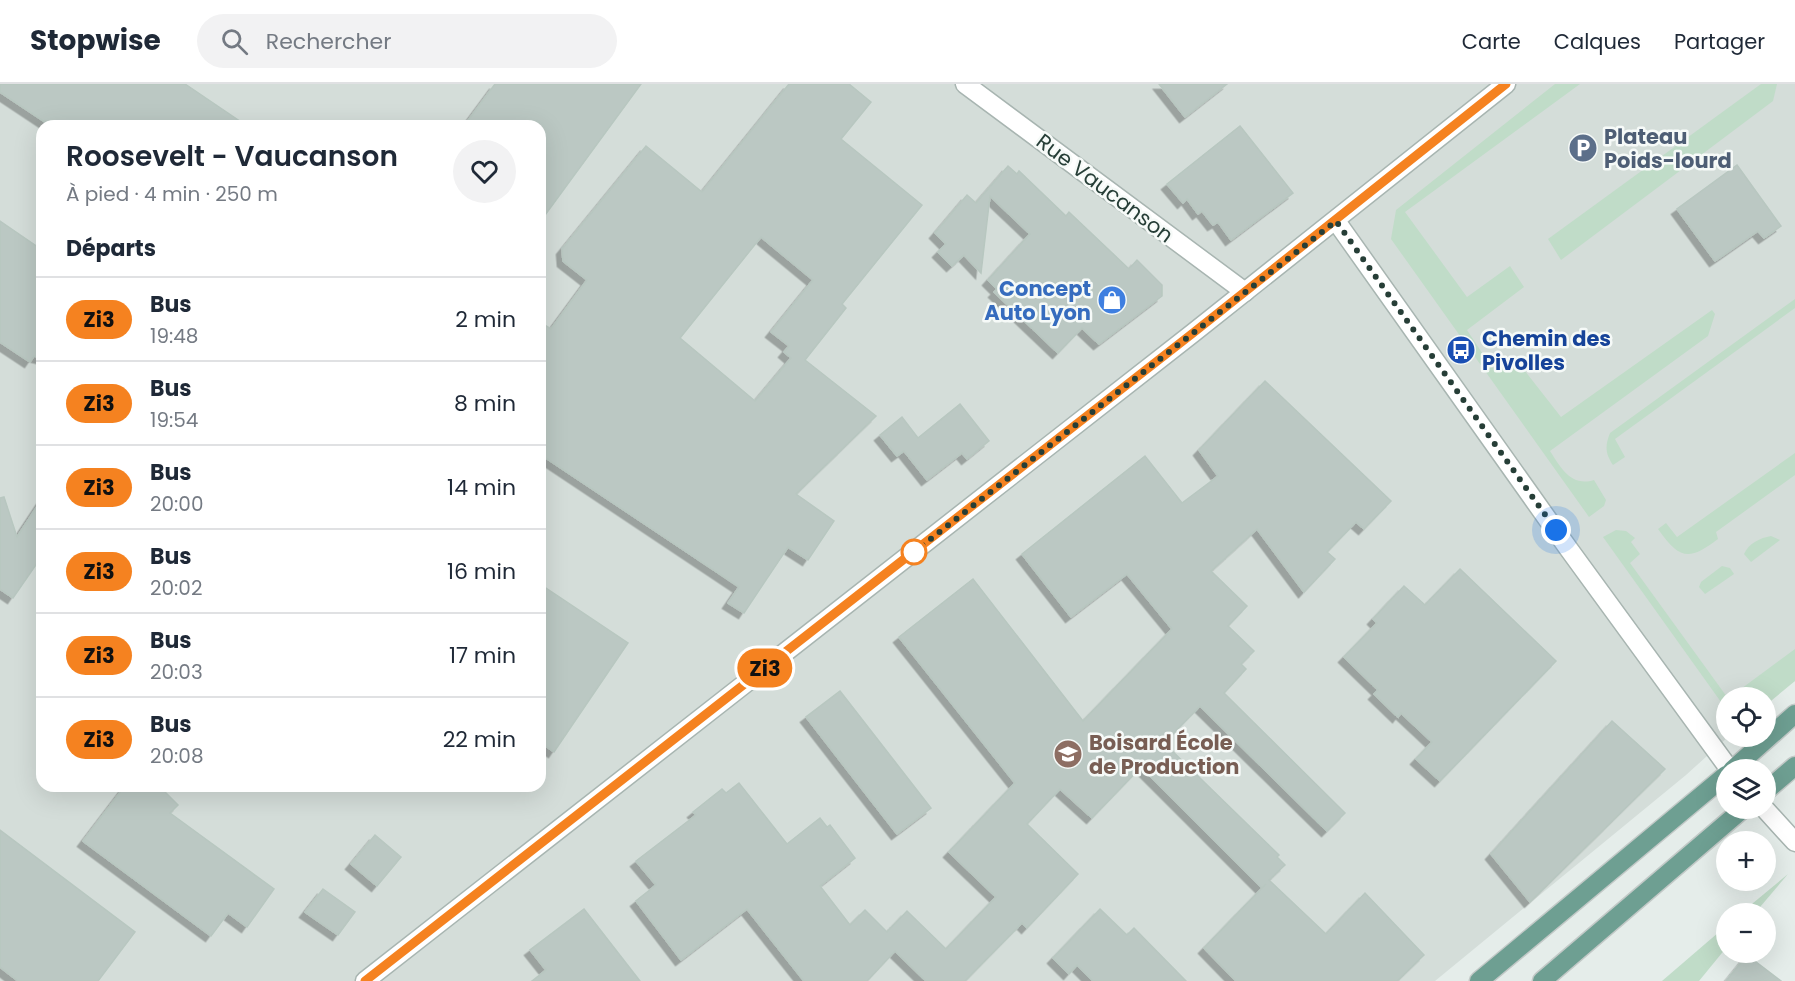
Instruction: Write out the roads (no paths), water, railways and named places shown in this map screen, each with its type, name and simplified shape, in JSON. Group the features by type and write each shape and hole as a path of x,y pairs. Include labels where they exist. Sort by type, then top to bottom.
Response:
{"main road":[{"path":"1744,759 1795,714"},
{"path":"1776,782 1795,766"},
{"path":"1479,981 1716,783"},
{"path":"1542,981 1731,819"}],"street":[{"name":"Rue Vaucanson","path":"965,84 1245,292"},
{"path":"364,981 1336,221 1506,84"},
{"path":"1336,221 1562,539 1723,759"},
{"path":"1774,819 1795,842"}],"place":[{"name":"Plateau Poids-lourd","path":"1583,148"},
{"name":"Concept Auto Lyon","path":"1112,300"},
{"name":"Chemin des Pivolles","path":"1461,350"},
{"name":"Boisard École de Production","path":"1068,754"}]}
